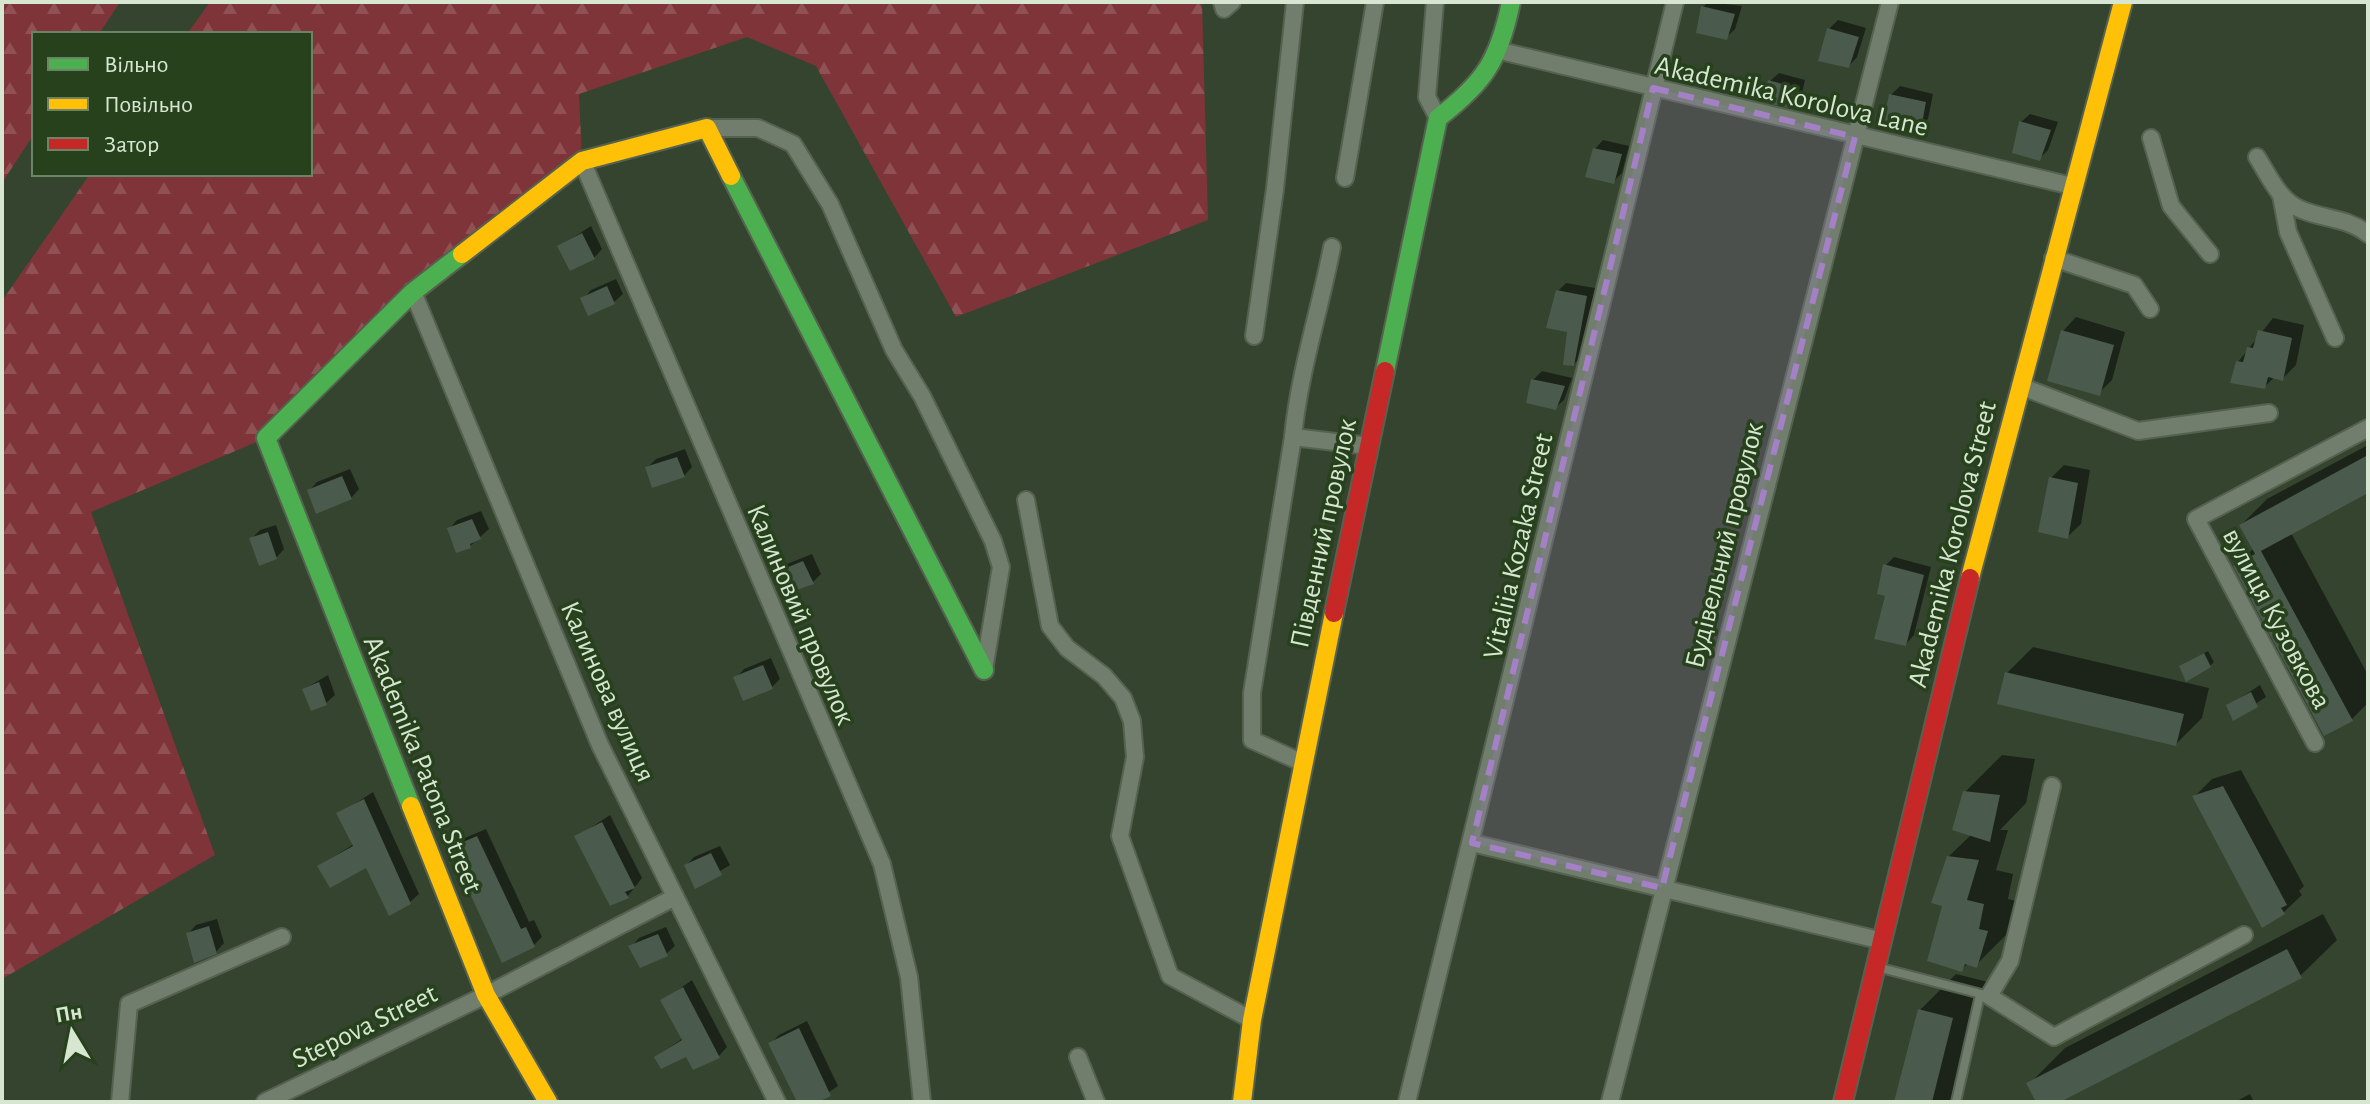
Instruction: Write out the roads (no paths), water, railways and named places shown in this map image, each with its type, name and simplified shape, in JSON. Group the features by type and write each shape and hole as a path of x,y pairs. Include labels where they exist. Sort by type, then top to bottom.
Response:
{"street":[{"path":"1222,2 1224,9 1232,2"},
{"path":"1254,336 1275,189 1295,2"},
{"path":"1345,178 1375,2"},
{"path":"1435,2 1427,97 1438,118 1477,89 1501,51 1511,2"},
{"name":"Vitaliia Kozaka Street","path":"1407,1102 1675,2"},
{"name":"Будівельний провулок","path":"1610,1102 1890,2"},
{"name":"Akademika Korolova Street","path":"1843,1102 2020,386 2123,2"},
{"name":"Akademika Korolova Lane","path":"1501,51 2072,186"},
{"name":"Південний провулок","path":"1242,1102 1252,1020 1303,763 1438,118"},
{"path":"707,128 984,670"},
{"path":"413,292 582,161 707,128 758,128 793,144 830,204 894,350 922,396 993,541 1001,567 984,670"},
{"path":"2151,138 2171,206 2210,254"},
{"path":"2257,157 2281,195 2300,210 2333,217 2368,234"},
{"name":"Калиновий провулок","path":"582,161 882,864 909,977 922,1102"},
{"path":"2281,195 2288,232 2335,338"},
{"path":"1303,763 1252,740 1252,693 1296,402 1319,316 1332,247"},
{"path":"2053,258 2134,285 2150,309"},
{"name":"Akademika Patona Street","path":"413,292 266,438 486,995 539,1099"},
{"name":"Калинова вулиця","path":"413,292 600,745 777,1102"},
{"path":"2020,386 2138,431 2269,413"},
{"name":"вулиця Кузовкова","path":"2315,743 2196,519 2368,428"},
{"path":"1293,437 1369,446"},
{"path":"1026,500 1050,626 1067,648 1104,676 1123,698 1132,721 1135,757 1120,836 1170,976 1252,1020"},
{"path":"2052,786 2010,961 1984,995 2054,1037 2244,935"},
{"path":"1472,843 1883,941"},
{"name":"Stepova Street","path":"265,1102 486,995 675,897"},
{"path":"120,1102 129,1004 282,937"},
{"path":"1078,1057 1096,1102"}],"lane":[{"path":"1876,967 1984,995 1956,1102"}]}
